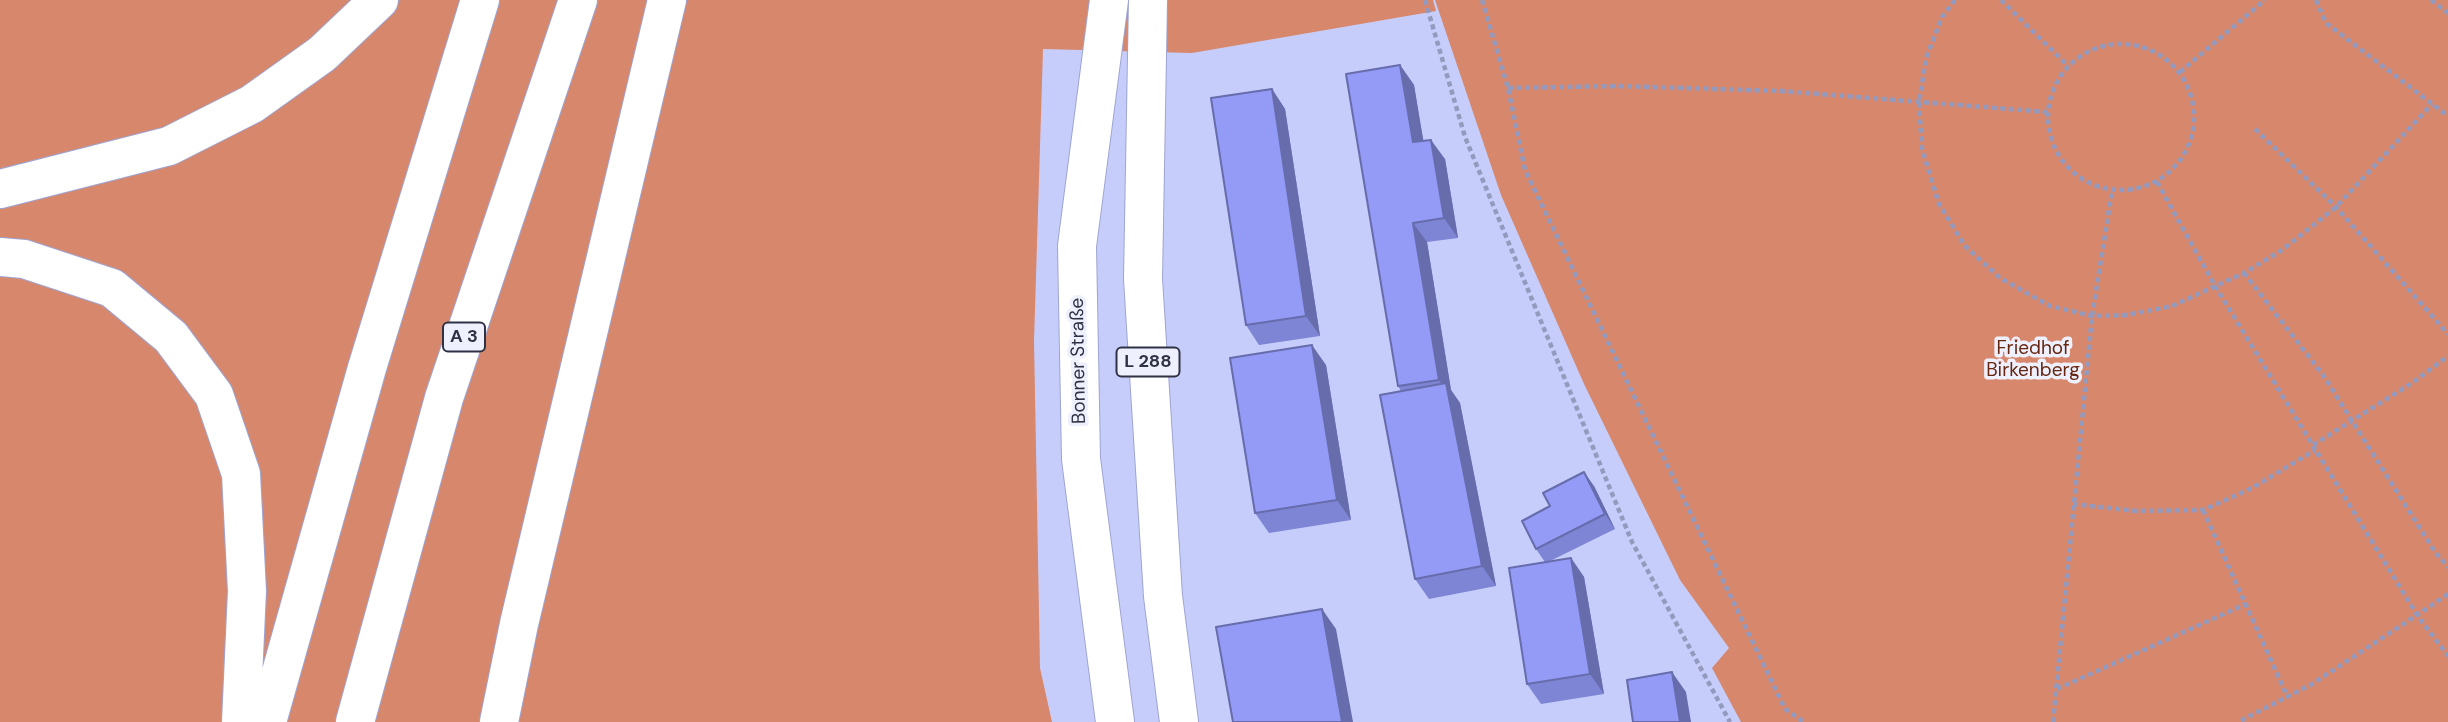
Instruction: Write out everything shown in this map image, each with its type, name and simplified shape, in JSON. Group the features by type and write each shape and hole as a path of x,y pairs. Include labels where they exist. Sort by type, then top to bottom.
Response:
{"main road":[{"path":"0,189 169,146 252,104 322,54 379,0"},
{"path":"267,722 367,368 480,0"},
{"name":"A 3","path":"355,722 444,398 578,0"},
{"path":"499,722 519,624 667,0"},
{"name":"Bonner Straße","path":"1108,0 1077,246 1081,459 1115,722"},
{"name":"L 288","path":"1148,0 1143,279 1163,596 1180,722"},
{"path":"0,257 24,259 112,288 171,337 214,395 241,474 247,591 241,722"}],"path":[{"path":"1425,0 1465,137 1632,542 1730,722"},
{"path":"1482,0 1508,88 1525,170 1785,709 1804,722"},
{"path":"1955,0 1942,17 1926,58 1919,102 1922,149 1939,204 1965,246 2000,278 2050,306 2092,316 2127,315 2172,306 2244,273 2282,250 2336,207 2432,104"},
{"path":"2001,0 2068,66"},
{"path":"2180,72 2265,0"},
{"path":"2316,0 2326,23 2448,116"},
{"path":"2431,0 2448,13"},
{"path":"2125,44 2156,52 2180,72 2193,101 2193,132 2181,161 2157,182 2112,191 2077,177 2054,149 2048,112 2053,88 2068,66 2094,49 2125,44"},
{"path":"1508,88 1618,86 1781,91 2048,112"},
{"path":"2255,129 2336,207 2448,334"},
{"path":"2157,182 2215,286 2417,615 2448,656"},
{"path":"2053,722 2092,316 2112,191"},
{"path":"2244,273 2323,375 2435,552 2448,567"},
{"path":"2073,504 2136,511 2203,510 2252,488 2412,383 2448,356"},
{"path":"2203,510 2288,698"},
{"path":"2238,722 2288,698 2448,594"},
{"path":"2056,690 2246,604"}],"green space":[{"path":"0,0 1433,0 1436,11 1192,53 1043,49 1034,341 1040,668 1052,722 0,722"},
{"name":"Friedhof Birkenberg","path":"1435,0 2448,0 2448,722 1741,722 1712,668 1729,648 1680,580 1584,384 1501,195"}],"building":[{"path":"1400,65 1413,142 1431,140 1444,218 1413,223 1439,380 1398,386 1346,74"},
{"path":"1272,89 1306,316 1246,325 1211,98"},
{"path":"1312,345 1337,500 1255,513 1230,358"},
{"path":"1446,383 1482,566 1415,579 1380,395"},
{"path":"1584,472 1605,514 1536,549 1522,521 1550,506 1543,493"},
{"path":"1571,558 1590,674 1527,684 1509,568"},
{"path":"1322,609 1342,722 1233,722 1216,627"},
{"path":"1672,672 1680,722 1633,722 1627,680"}]}
